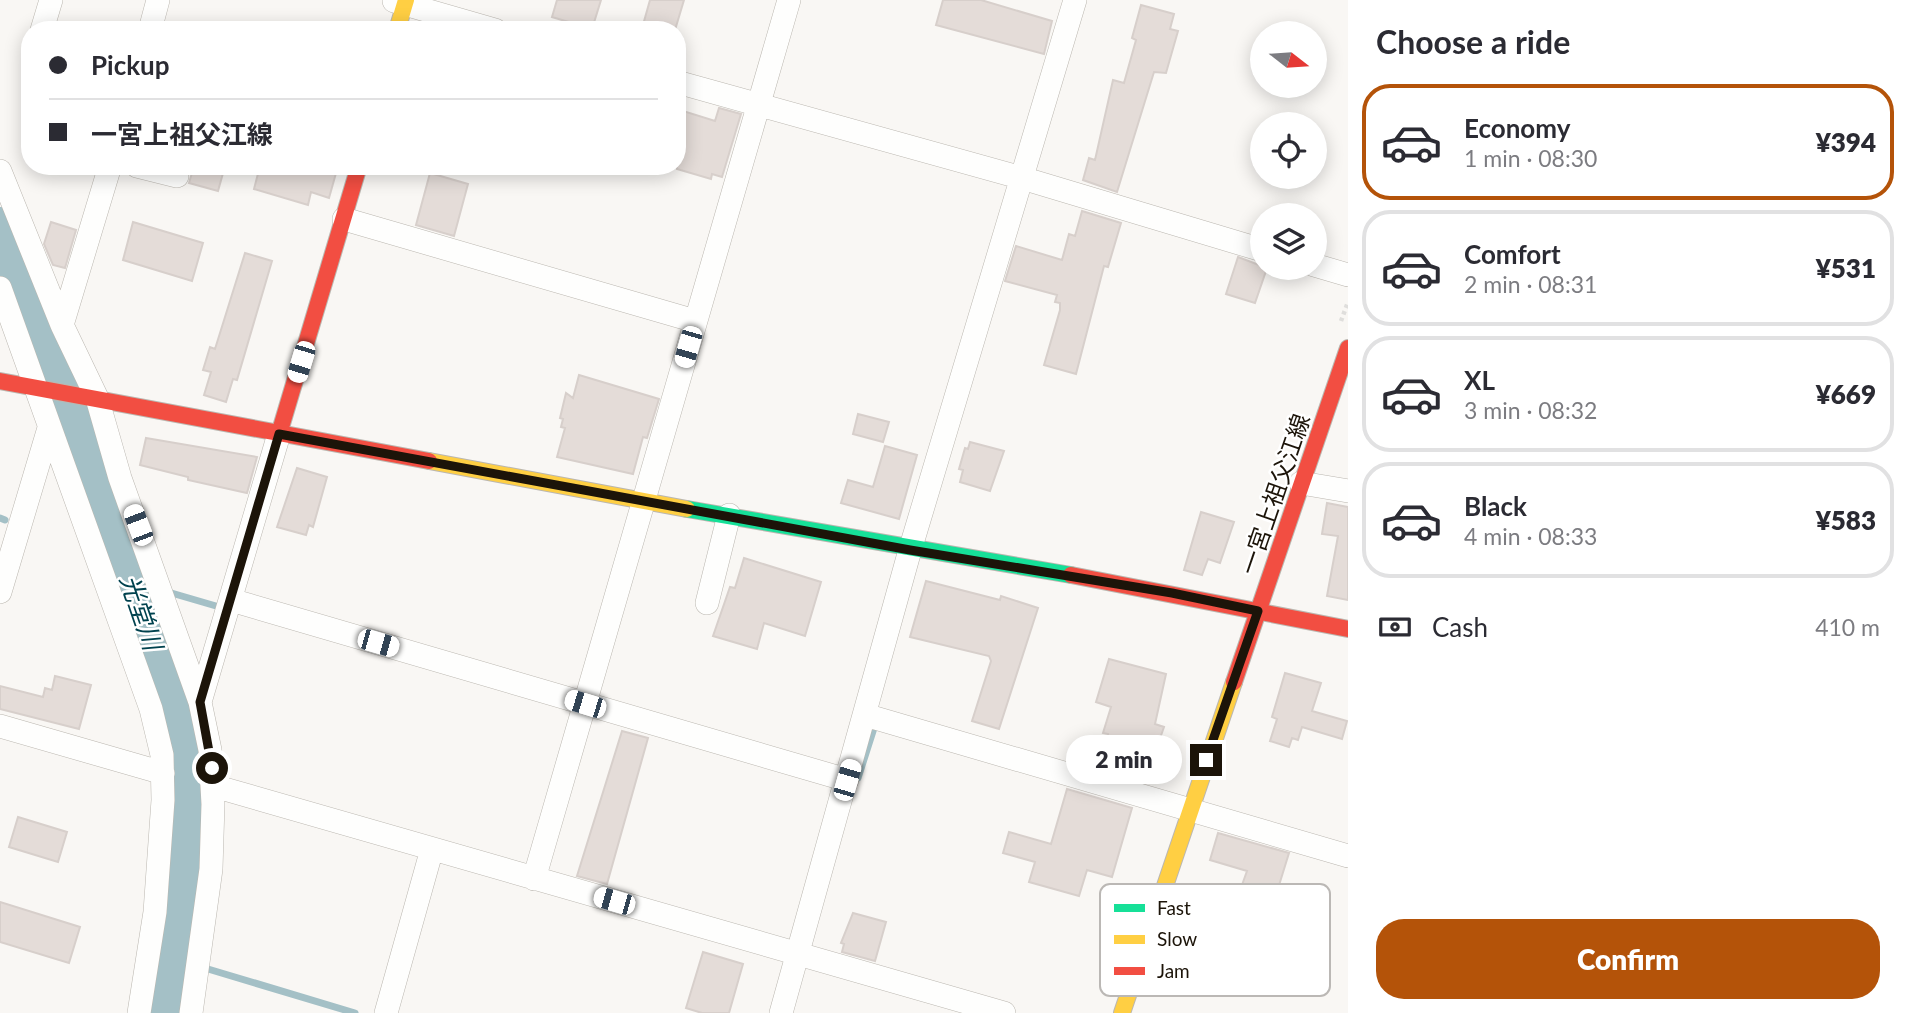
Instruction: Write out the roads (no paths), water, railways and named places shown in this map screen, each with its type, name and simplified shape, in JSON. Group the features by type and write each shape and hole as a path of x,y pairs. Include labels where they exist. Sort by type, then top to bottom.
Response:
{"street":[{"path":"45,21 51,0"},
{"path":"152,21 158,0"},
{"path":"534,879 789,0"},
{"path":"781,1013 910,550 1075,0"},
{"path":"398,21 400,1 466,21"},
{"path":"686,85 1021,178 1250,246"},
{"path":"0,171 93,397 200,702 214,786 211,869 191,1013"},
{"path":"62,325 107,175"},
{"path":"173,175 177,176"},
{"path":"200,702 356,175"},
{"path":"344,219 695,321"},
{"path":"1327,269 1348,275"},
{"path":"0,288 39,388 49,428 151,709 163,773 155,912 139,1013"},
{"name":"一宮上祖父江線","path":"1164,884 1348,348"},
{"path":"0,381 910,550 1172,593 1348,629"},
{"path":"0,593 49,428"},
{"path":"1301,483 1348,491"},
{"path":"707,603 729,515"},
{"path":"231,600 847,780"},
{"path":"865,715 1348,856"},
{"path":"0,726 163,773"},
{"path":"214,786 1004,1013"},
{"path":"386,1013 432,849"},
{"name":"一宮上祖父江線","path":"1122,1013 1128,996"}],"waterway":[{"name":"光堂川","path":"0,229 42,322 153,644 185,752 188,803 183,880 166,1013"},
{"path":"0,518 5,520"},
{"path":"133,582 153,588"},
{"path":"168,592 216,606"},
{"path":"858,778 875,725"},
{"path":"208,969 355,1013"}]}
